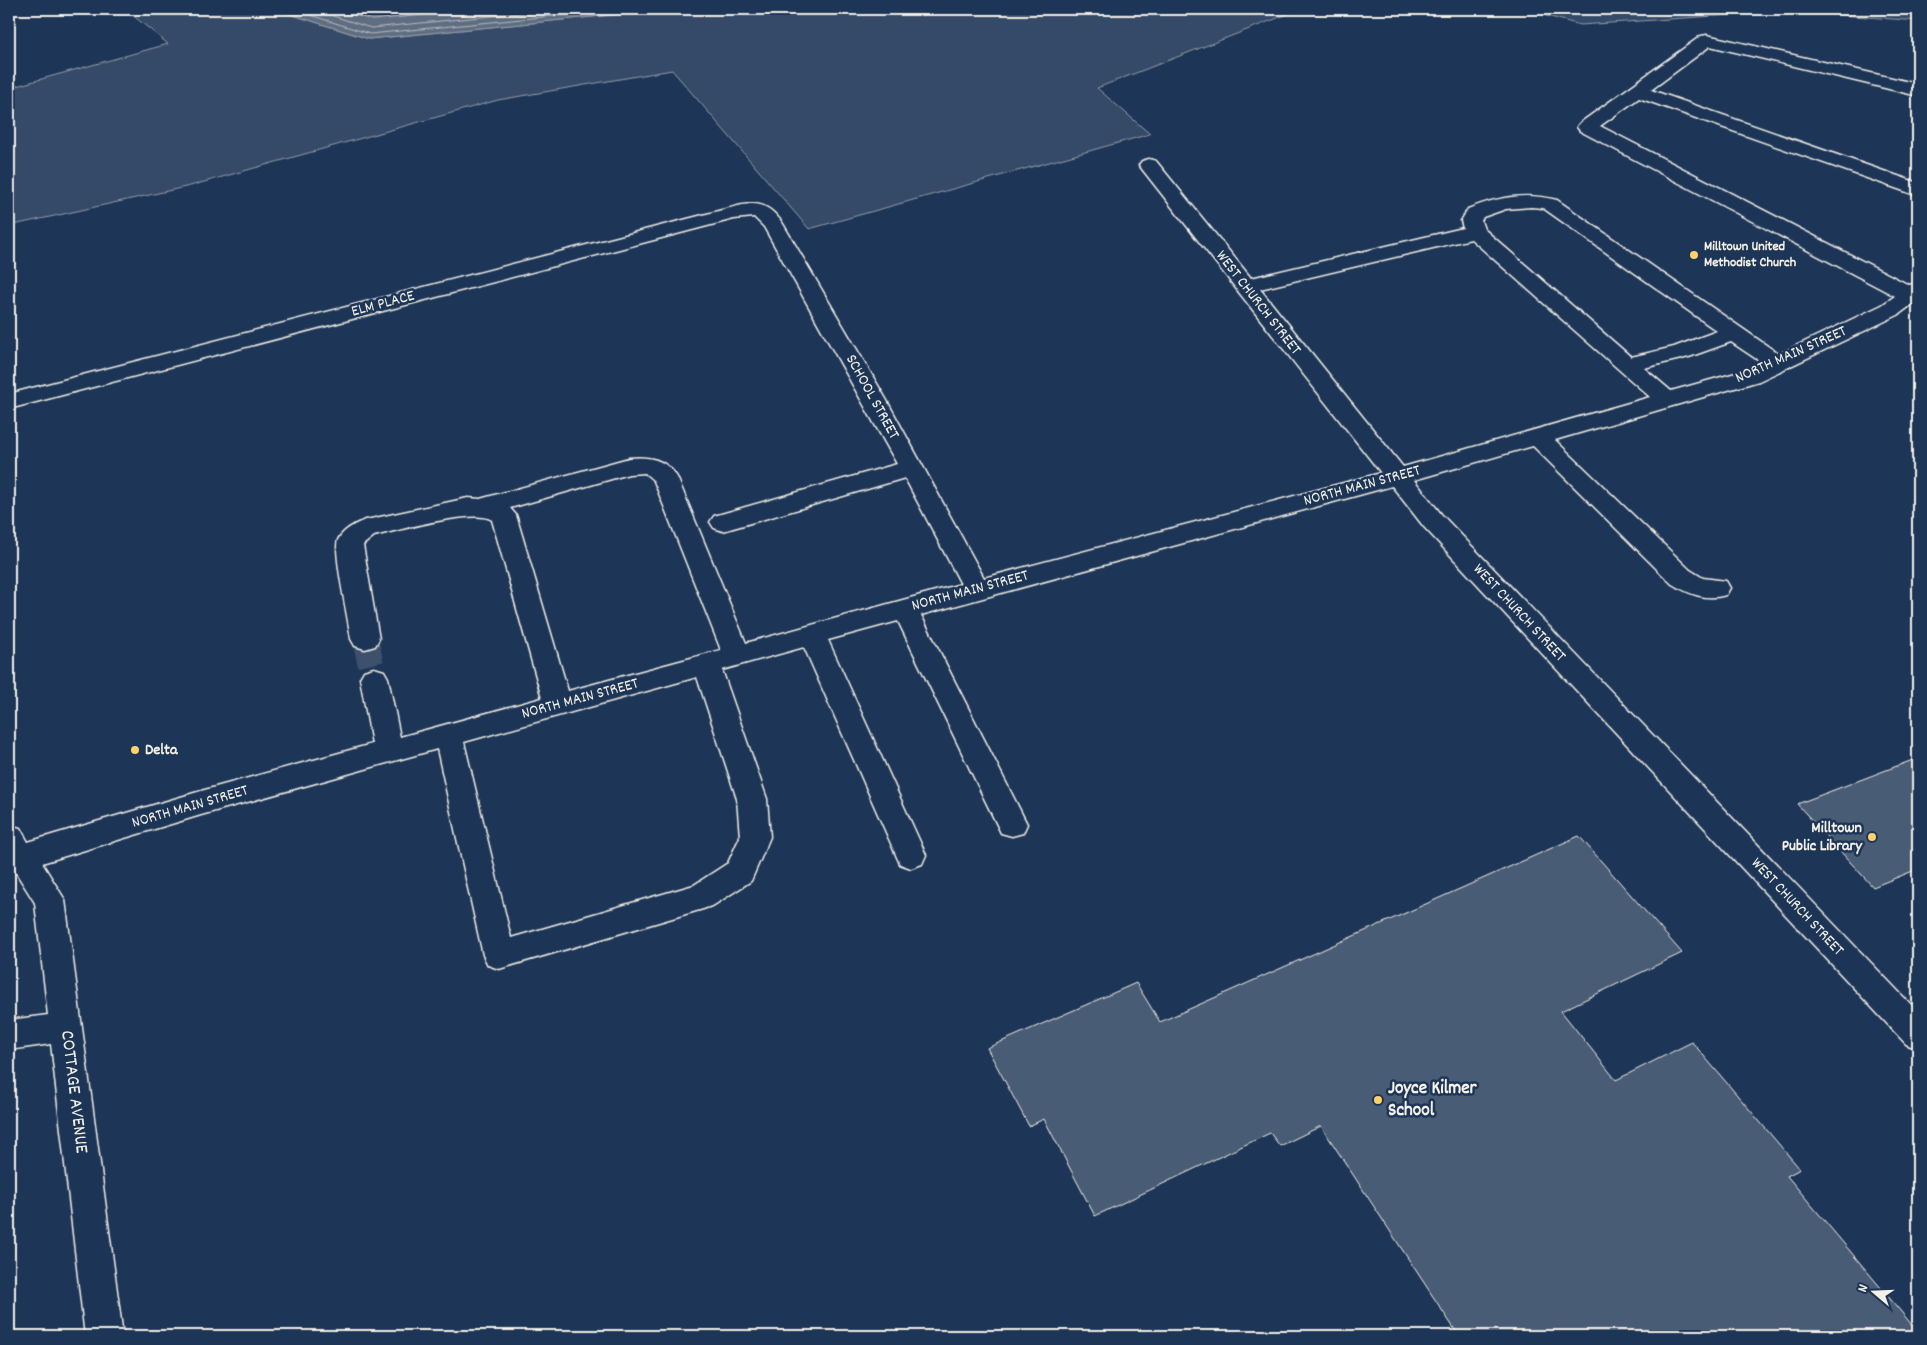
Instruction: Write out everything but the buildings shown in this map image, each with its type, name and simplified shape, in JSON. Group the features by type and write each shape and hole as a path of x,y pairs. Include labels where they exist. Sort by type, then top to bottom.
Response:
{"street":[{"path":"1915,292 1588,127 1707,40 1918,90"},
{"path":"1892,84 1918,99"},
{"path":"1637,91 1918,190"},
{"name":"WEST CHURCH STREET","path":"1149,166 1433,521 1918,1034"},
{"path":"1667,400 1475,232 1471,221 1476,212 1527,200 1550,204 1777,363"},
{"name":"ELM PLACE","path":"9,402 732,213 759,210"},
{"name":"SCHOOL STREET","path":"759,210 774,224 977,589"},
{"path":"1245,286 1475,232"},
{"name":"NORTH MAIN STREET","path":"13,851 201,803 977,589 1396,477 1751,376 1890,310 1915,292"},
{"path":"1627,365 1681,352 1734,333"},
{"path":"1538,437 1681,578 1698,587 1717,588"},
{"path":"480,508 630,466 648,464 658,470 664,477 737,655"},
{"path":"723,522 911,468"},
{"path":"365,639 350,542 366,529 468,507 494,509 503,515 558,705"},
{"path":"905,609 1012,824"},
{"path":"812,635 911,855"},
{"path":"448,735 499,955 703,896 740,872 755,837 752,799 706,664"},
{"path":"374,678 388,751"},
{"name":"COTTAGE AVENUE","path":"13,851 50,900 104,1336"},
{"path":"9,1036 65,1028"}],"shaded area":[{"path":"125,9 274,9 369,39 673,9 1301,9 1097,88 1150,134 809,229 672,70 498,100 190,186 9,226 9,88 168,44"},
{"path":"1521,9 1918,9 1918,21 1790,11 1580,25"}],"water":[{"path":"274,9 673,9 369,39"}],"tunnel":[{"path":"365,639 374,678"}],"place":[{"name":"Milltown United Methodist Church","path":"1694,255"},
{"name":"Delta","path":"135,750"},
{"name":"Milltown Public Library","path":"1872,837"},
{"name":"Joyce Kilmer School","path":"1378,1100"}]}
